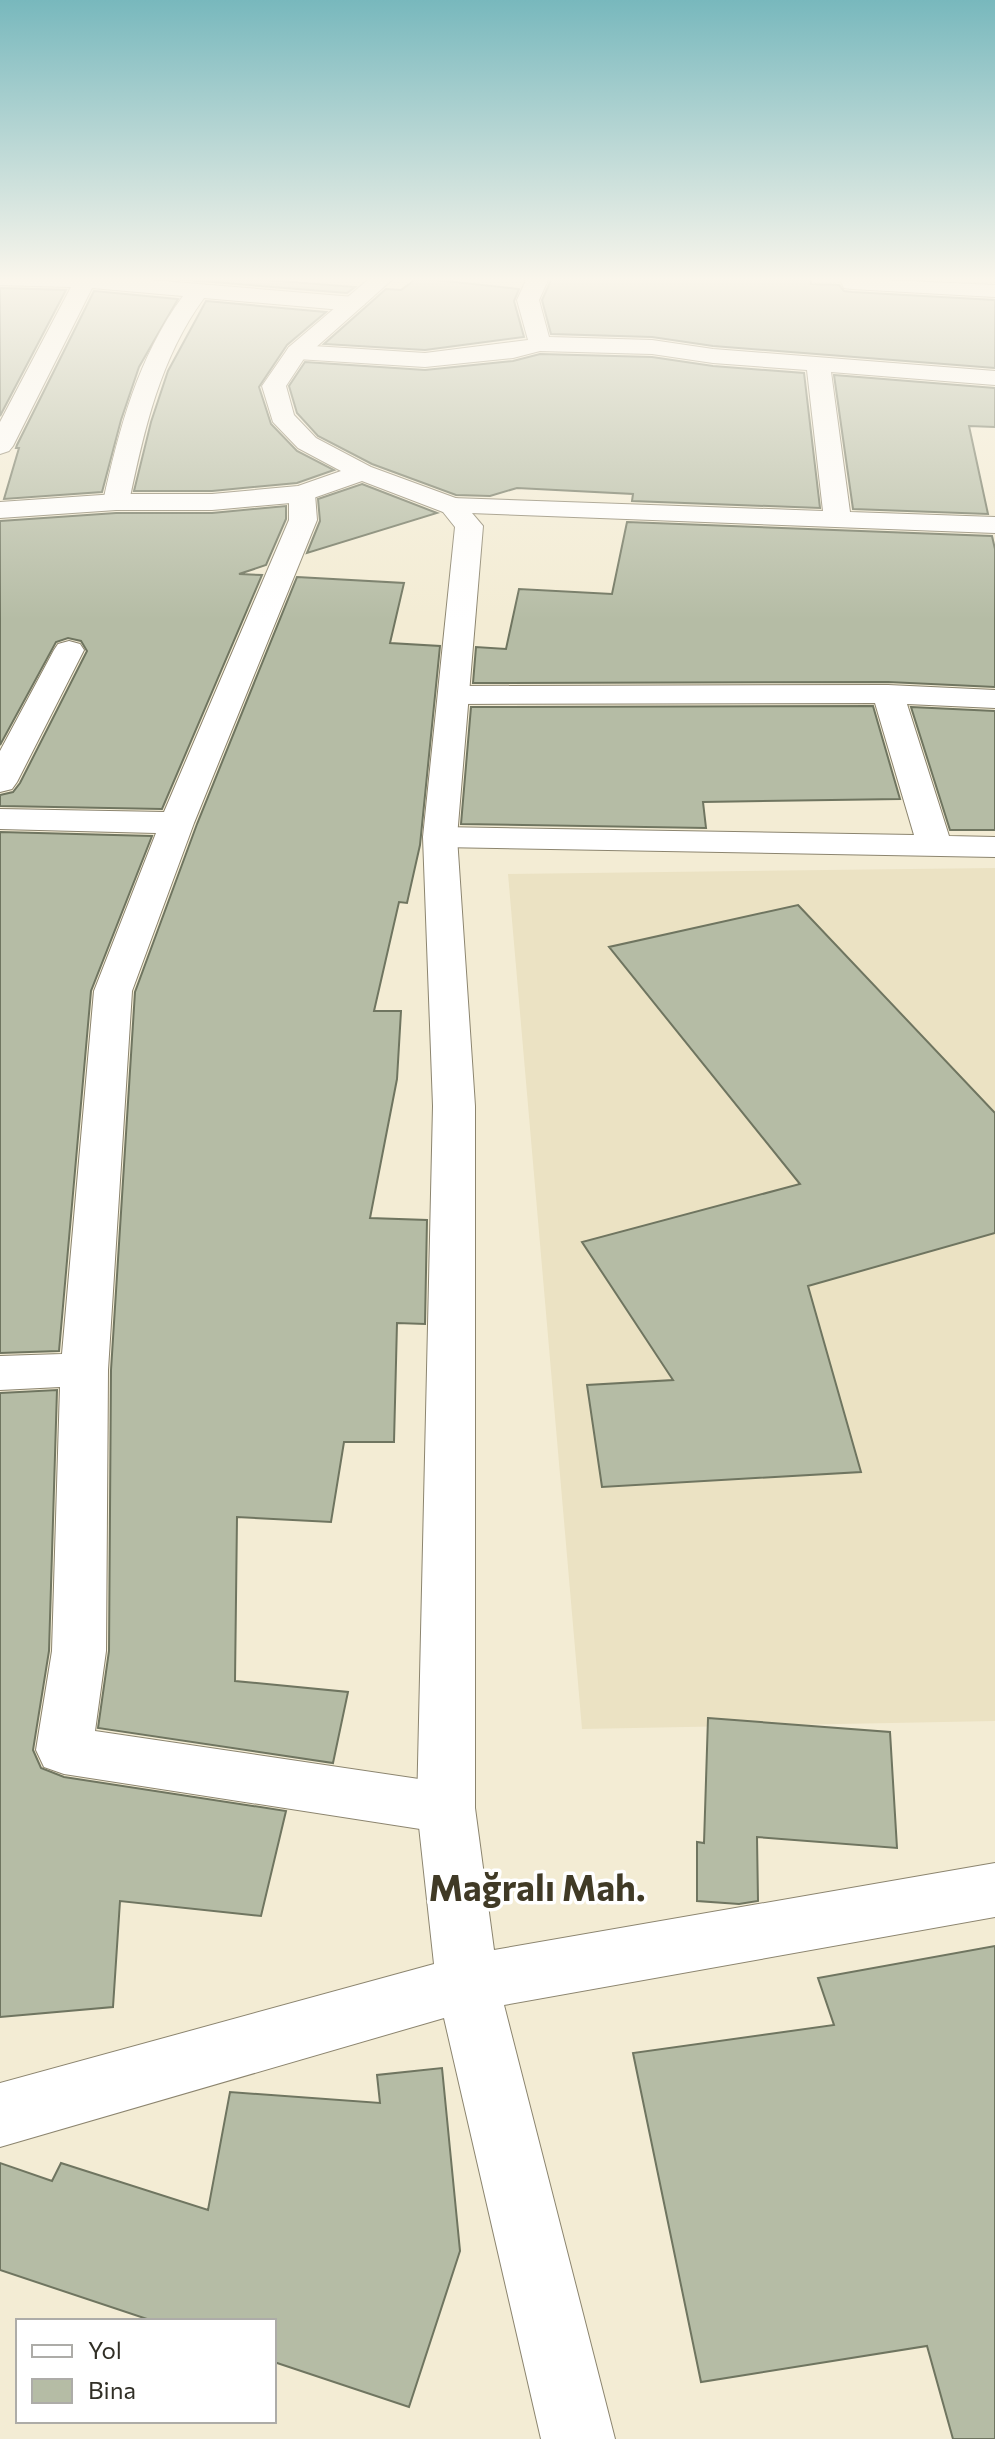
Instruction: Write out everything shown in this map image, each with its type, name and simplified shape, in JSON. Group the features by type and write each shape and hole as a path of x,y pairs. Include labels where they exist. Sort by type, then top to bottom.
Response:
{"street":[{"path":"0,446 29,392"},
{"path":"116,502 130,434 145,392"},
{"path":"276,392 282,417 307,443 362,472 452,506 995,525"},
{"path":"822,392 837,519"},
{"path":"0,510 116,502 212,502 302,494 362,472"},
{"path":"302,494 303,520 177,823 113,991 84,1370 79,1651 64,1750 446,1808"},
{"path":"452,506 469,526 440,837 454,1106 446,1808 467,1983 578,2439"},
{"path":"3,771 69,650"},
{"path":"455,695 888,694 995,699"},
{"path":"888,694 935,847"},
{"path":"0,819 177,823"},
{"path":"440,837 995,847"},
{"path":"0,1373 84,1370"},
{"path":"0,2115 467,1983 995,1890"}],"shaded area":[{"path":"995,868 995,1721 582,1729 508,874"}],"building":[{"path":"0,392 13,392 0,416"},
{"path":"44,392 131,392 102,492 4,499 19,448 16,448"},
{"path":"161,392 261,392 271,424 297,451 334,470 297,483 212,491 134,491"},
{"path":"291,392 806,392 820,508 632,501 633,494 517,488 490,496 456,495 372,464 318,436 297,413"},
{"path":"836,392 995,392 995,427 969,426 988,514 853,509"},
{"path":"362,484 437,513 307,553 320,521 318,499"},
{"path":"286,506 286,519 266,565 239,574 262,575 162,809 0,806 0,795 13,792 20,783 87,651 81,641 68,638 56,642 0,745 0,521 116,513 212,513"},
{"path":"627,522 992,536 995,549 995,687 888,682 473,683 476,647 506,649 519,589 612,594"},
{"path":"297,577 404,583 390,643 440,646 420,845 407,903 399,902 374,1011 401,1011 397,1079 370,1218 427,1220 425,1324 397,1323 394,1442 344,1442 331,1522 237,1517 235,1681 348,1692 333,1763 98,1728 109,1651 111,1370 135,992 197,824"},
{"path":"873,706 900,799 703,802 706,828 461,824 471,707"},
{"path":"911,707 995,711 995,830 950,830"},
{"path":"0,832 152,836 91,991 59,1351 0,1353"},
{"path":"798,905 995,1113 995,1233 808,1286 861,1472 602,1487 587,1385 673,1380 582,1242 800,1184 609,947"},
{"path":"57,1390 49,1651 33,1750 41,1768 64,1777 286,1811 261,1916 120,1901 113,2007 0,2017 0,1393"},
{"path":"708,1718 890,1732 897,1848 757,1837 758,1901 739,1904 697,1901 697,1842 704,1843"},
{"path":"995,1946 995,2439 953,2439 927,2346 701,2382 633,2053 834,2025 818,1978"},
{"path":"442,2068 460,2251 409,2407 276,2363 276,2319 147,2319 0,2270 0,2163 52,2181 61,2163 208,2210 230,2092 380,2103 377,2075"}],"district":[{"name":"Mağralı Mah.","path":"537,1886"}]}
